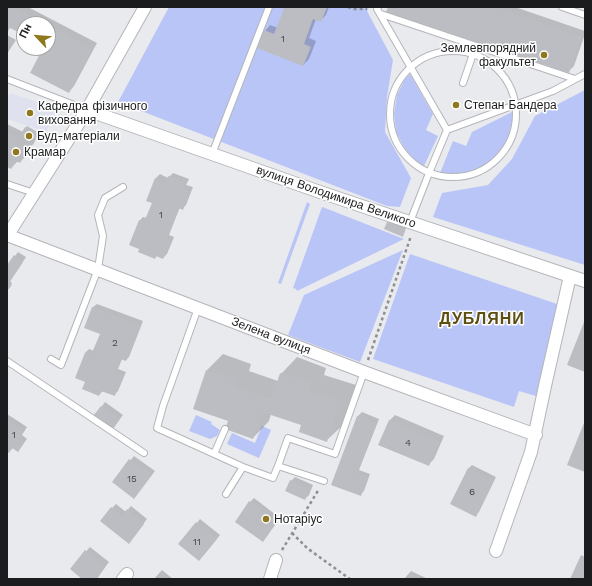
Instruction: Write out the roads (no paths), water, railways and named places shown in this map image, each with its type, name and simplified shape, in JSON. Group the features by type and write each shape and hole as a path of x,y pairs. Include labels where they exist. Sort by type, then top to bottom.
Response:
{"street":[{"path":"7,236 87,110 145,7"},
{"name":"вулиця Володимира Великого","path":"87,110 585,281"},
{"name":"Зелена вулиця","path":"7,236 98,269 364,372 536,435"},
{"path":"496,551 536,435 545,386 570,276"},
{"path":"270,579 276,560"}],"lane":[{"path":"212,154 269,7"},
{"path":"562,7 585,15"},
{"path":"378,8 447,130"},
{"path":"381,14 575,79"},
{"path":"463,83 476,46"},
{"path":"457,51 473,54 489,61 502,73 511,87 516,104 516,123 510,142 500,158 484,169 467,176 448,177 429,173 413,164 401,150 393,134 390,116 392,98 399,81 411,67 425,58 440,52 457,51"},
{"path":"413,223 429,173 447,130 552,91 585,74"},
{"path":"7,79 87,110"},
{"path":"7,184 34,193"},
{"path":"50,359 60,365 98,269 103,236 98,215 105,198 123,187"},
{"path":"198,308 163,406 157,428 243,467 273,478 288,438 335,454 364,372"},
{"path":"7,361 144,453"},
{"path":"214,454 225,429"},
{"path":"278,466 324,481"},
{"path":"226,494 243,467"}],"place":[{"name":"Землевпорядний факультет","path":"544,55"},
{"name":"Степан Бандера","path":"456,105"},
{"name":"Кафедра фізичного виховання","path":"30,113"},
{"name":"Буд-матеріали","path":"29,136"},
{"name":"Крамар","path":"16,152"},
{"name":"Нотаріус","path":"266,519"}],"district":[{"name":"ДУБЛЯНИ","path":"482,319"}]}
